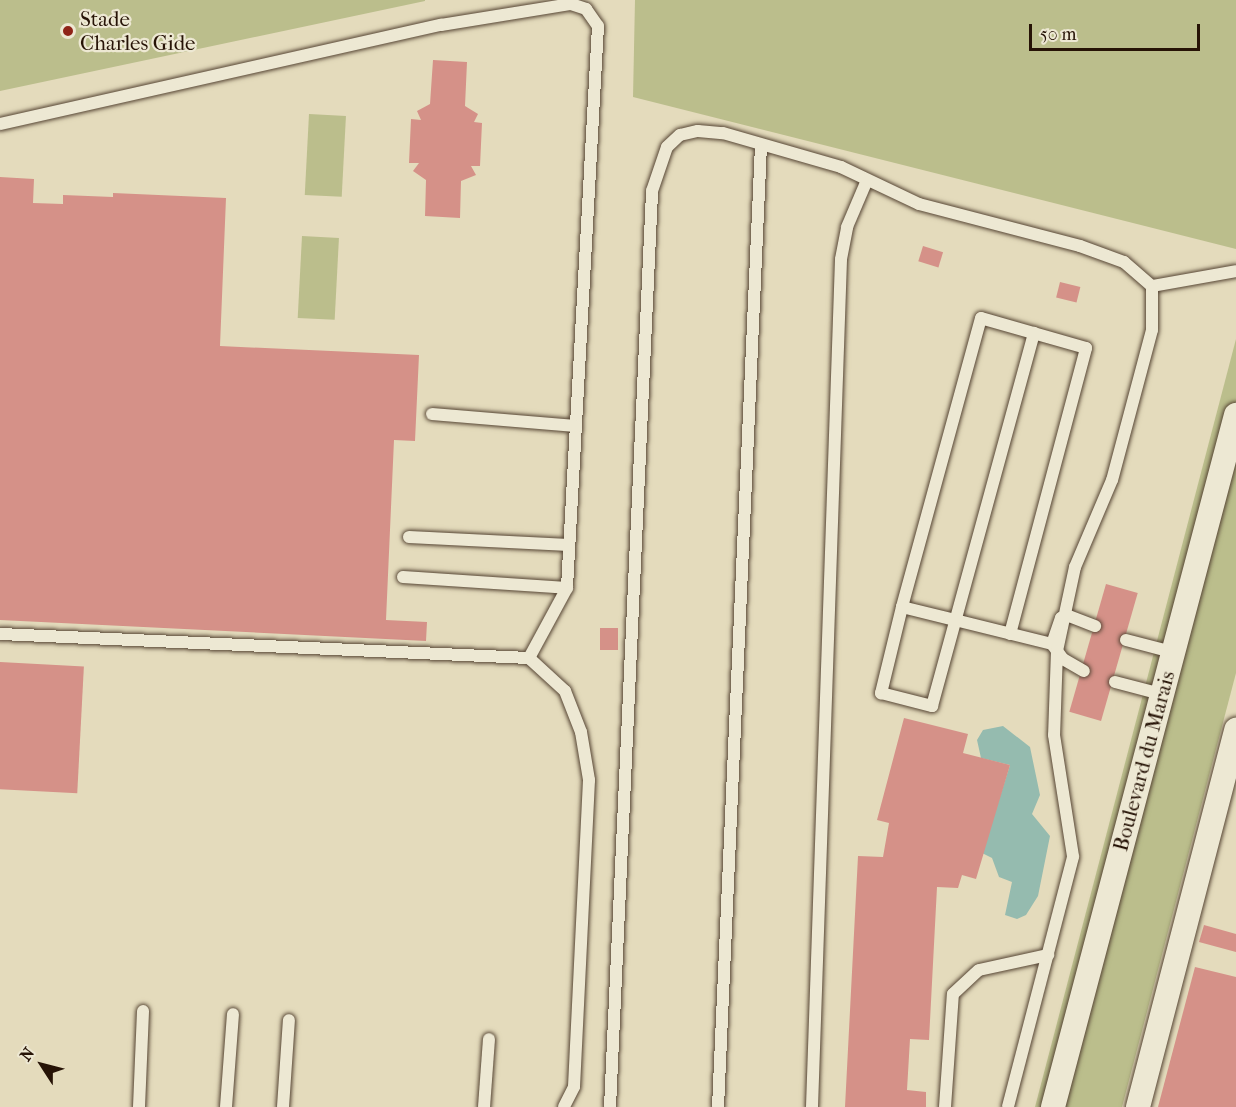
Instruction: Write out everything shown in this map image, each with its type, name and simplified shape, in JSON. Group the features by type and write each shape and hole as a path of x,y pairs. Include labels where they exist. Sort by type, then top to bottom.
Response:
{"street":[{"name":"Boulevard du Marais","path":"1053,1107 1236,415"},
{"path":"1138,1107 1236,730"}],"lane":[{"path":"0,124 441,25 571,4 586,9 598,26 567,588 529,658"},
{"path":"610,1107 652,191 657,166 680,135 723,133 867,180 929,207 1091,250 1124,262 1152,286 1152,330 1112,480 1075,567 1069,616 1055,648 1054,735 1073,857 1008,1107"},
{"path":"718,1107 761,145"},
{"path":"812,1107 841,259 847,227 867,180"},
{"path":"1152,286 1236,271"},
{"path":"1010,634 1086,348 1034,333 981,318 902,607 881,693 932,706 1034,333"},
{"path":"432,414 576,426"},
{"path":"409,537 569,545"},
{"path":"403,577 567,588"},
{"path":"902,607 1010,634 1055,648 1084,671"},
{"path":"1069,616 1095,626"},
{"path":"0,634 529,658 565,691 581,732 589,780 574,1087 564,1107"},
{"path":"1126,640 1172,652"},
{"path":"1115,682 1161,694"},
{"path":"945,1107 953,994 979,970 1048,955"},
{"path":"139,1107 143,1011"},
{"path":"226,1107 233,1014"},
{"path":"283,1107 289,1020"},
{"path":"484,1107 489,1039"}],"green space":[{"path":"0,0 425,0 425,1 0,91"},
{"path":"635,0 1236,0 1236,249 633,97"},
{"path":"309,114 346,116 342,197 305,195"},
{"path":"302,236 339,238 335,320 298,318"},
{"path":"1236,339 1236,673 1122,1107 1035,1107"}],"water":[{"path":"1003,726 1030,747 1040,795 1032,814 1050,836 1038,896 1026,915 1017,919 1005,915 1012,882 999,877 992,858 982,853 1010,765 981,758 977,740 983,730"}],"building":[{"path":"433,60 467,62 465,106 478,114 474,122 482,123 480,166 471,166 476,175 461,181 460,218 425,216 426,180 413,171 419,163 409,163 411,119 421,120 417,111 430,104"},
{"path":"0,177 34,179 33,203 63,204 63,195 113,197 113,193 226,198 220,346 419,355 415,441 394,440 386,620 427,622 426,641 0,620"},
{"path":"923,246 943,252 938,267 918,261"},
{"path":"1060,282 1080,287 1077,303 1056,298"},
{"path":"1106,584 1138,593 1101,721 1069,712"},
{"path":"600,628 618,628 618,650 600,650"},
{"path":"0,662 84,666 77,793 0,789"},
{"path":"904,718 968,734 963,753 1010,765 976,879 962,875 958,888 937,887 929,1040 910,1039 907,1090 926,1092 926,1107 845,1107 858,856 883,857 889,823 877,820"},
{"path":"1204,925 1236,934 1236,952 1199,942"},
{"path":"1195,967 1236,977 1236,1107 1158,1107"}],"place":[{"name":"Stade Charles Gide","path":"68,31"}]}
